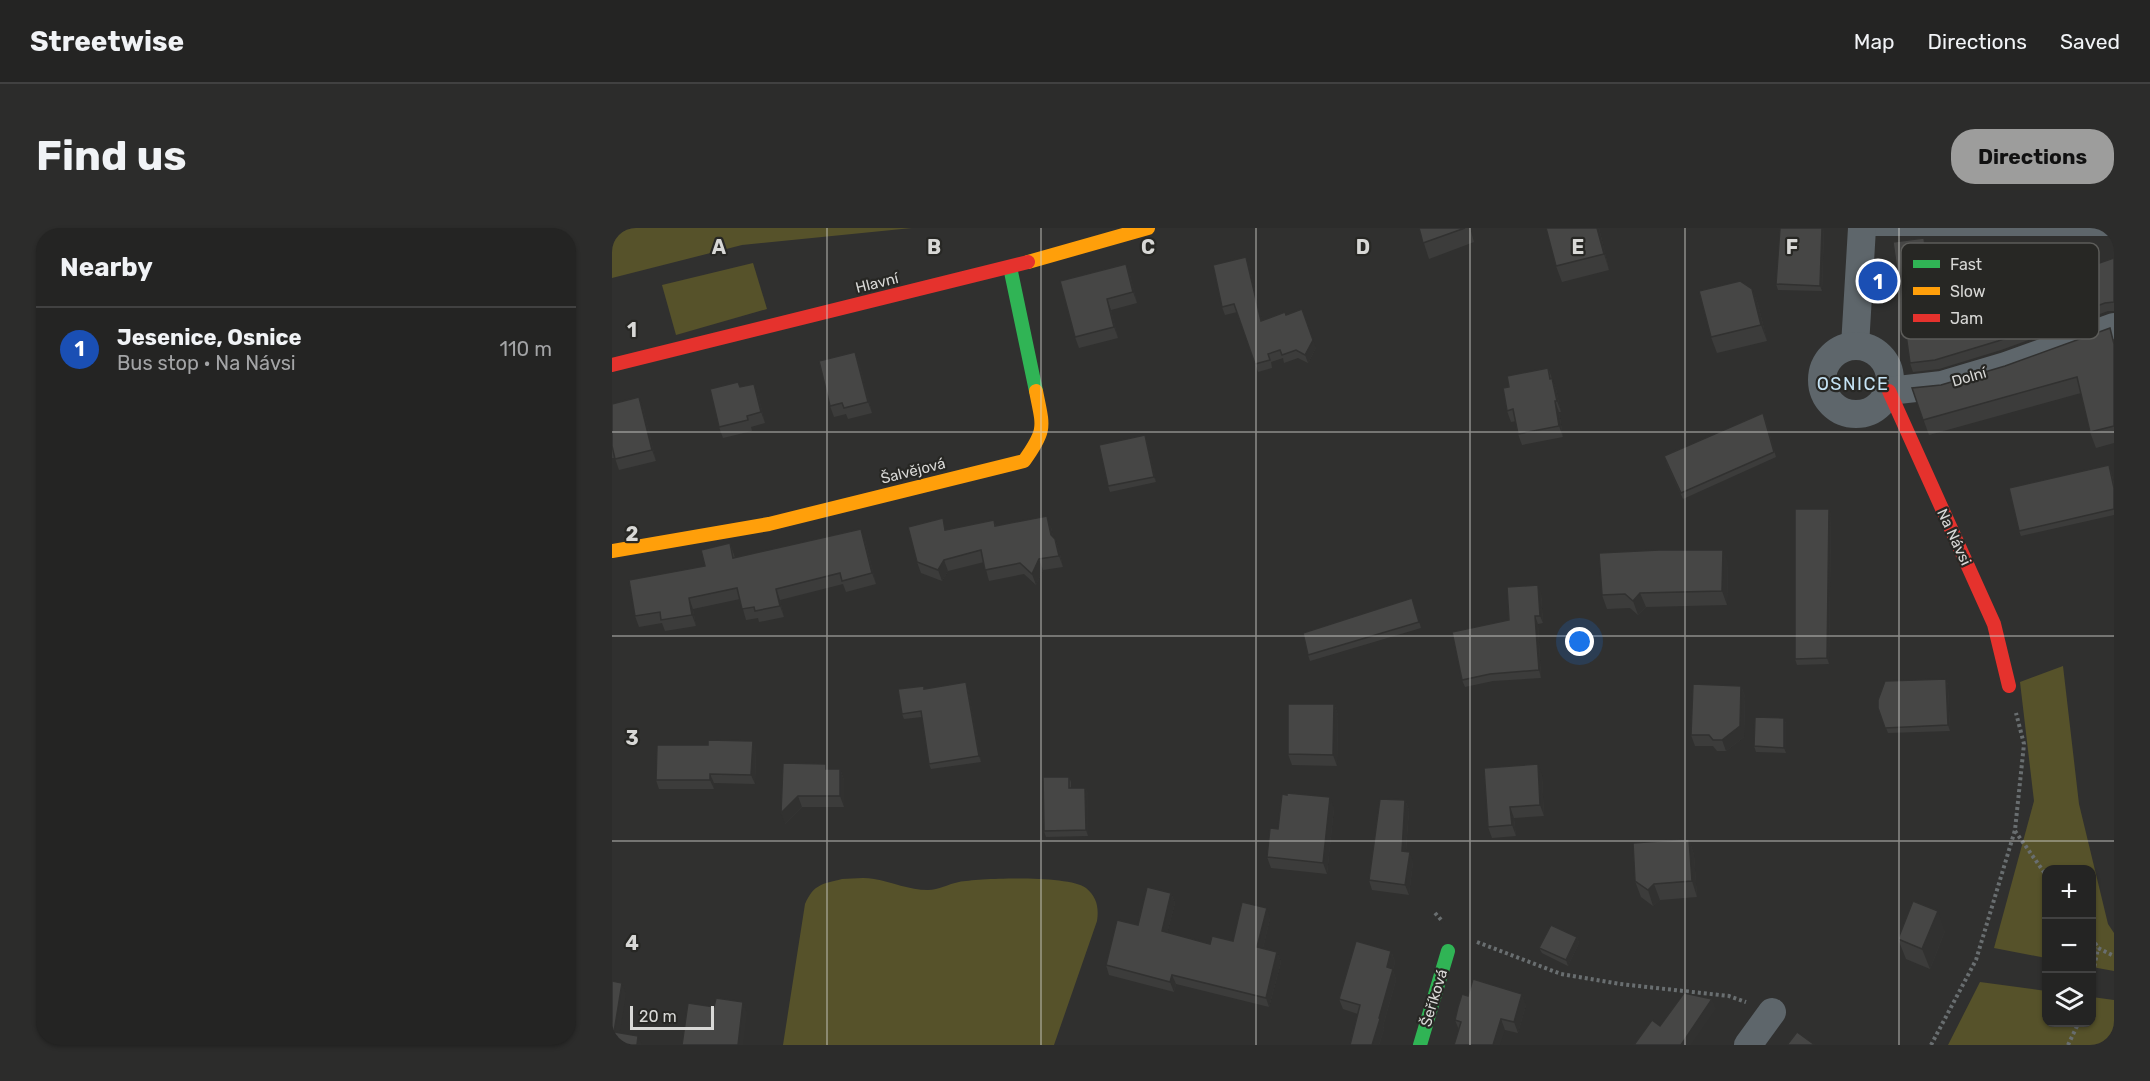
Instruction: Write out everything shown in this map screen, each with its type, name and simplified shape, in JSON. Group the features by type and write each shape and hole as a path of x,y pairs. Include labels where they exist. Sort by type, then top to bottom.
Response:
{"street":[{"name":"Hlavní","path":"612,365 1010,267 1148,228"},
{"path":"1862,228 1855,346 1844,348 1835,354 1823,371 1822,382 1831,404 1840,411 1852,414 1875,409 1889,391"},
{"name":"Šalvějová","path":"612,551 769,524 1024,461 1037,443 1043,426 1010,267"},
{"name":"Dolní","path":"2099,332 2114,327"},
{"name":"Dolní","path":"1889,391 1941,385 2006,366 2081,339"},
{"name":"Na Návsi","path":"1855,346 1876,352 1889,369 1889,391 1994,624 2009,686"},
{"name":"Šeříková","path":"1419,1045 1448,951"},
{"path":"1748,1045 1772,1012"}],"lane":[{"path":"1862,228 2114,229"}],"path":[{"path":"1931,1045 1976,960 2015,830 2024,744 2009,686"},
{"path":"2015,830 2042,868"},
{"path":"1475,942 1561,974 1620,984 1729,996 1772,1012"},
{"path":"2096,945 2114,956"},
{"path":"2092,973 2098,948"},
{"path":"2068,1045 2077,1027"}],"shaded area":[{"path":"612,228 912,228 742,245 612,278"},
{"path":"753,263 767,309 676,335 662,285"},
{"path":"2063,666 2079,804 2094,865 2042,865 2042,957 1994,948 2034,801 2020,682"},
{"path":"2096,874 2108,924 2114,933 2114,971 2096,968"},
{"path":"870,878 914,889 928,890 959,882 986,879 1044,879 1077,884 1086,888 1093,895 1096,903 1097,921 1054,1045 783,1045 805,904 812,892 819,886 842,879"},
{"path":"1980,982 2042,990 2042,1027 2096,1027 2096,998 2114,1000 2114,1045 1948,1045"}],"building":[{"path":"1419,228 1465,228 1423,243"},
{"path":"1546,228 1597,228 1604,254 1556,266"},
{"path":"1780,228 1822,228 1820,286 1776,284"},
{"path":"1924,238 1925,243 1901,243 1901,299 1893,242"},
{"path":"1246,257 1261,321 1285,312 1286,315 1302,309 1313,340 1305,355 1296,350 1282,355 1280,350 1268,354 1270,360 1255,364 1234,304 1222,307 1213,265"},
{"path":"2114,258 2114,302 2099,305 2099,263"},
{"path":"1126,264 1133,292 1107,299 1114,327 1075,337 1060,281"},
{"path":"1740,281 1752,289 1761,325 1711,337 1699,291"},
{"path":"2110,328 2114,344 2114,426 2090,432 2077,377 1923,420 1912,388 1941,385 2005,366 2080,339 2099,339 2099,332"},
{"path":"1907,339 2004,339 1935,360 1910,363"},
{"path":"855,352 868,402 844,408 842,403 830,406 819,361"},
{"path":"1548,368 1557,401 1555,401 1559,426 1518,434 1513,409 1507,411 1503,388 1509,387 1507,376"},
{"path":"738,382 740,387 754,384 761,412 747,416 748,420 719,427 710,389"},
{"path":"639,397 652,450 615,459 612,446 612,404"},
{"path":"1763,413 1774,452 1681,493 1664,456"},
{"path":"1145,435 1154,477 1108,486 1099,445"},
{"path":"2109,465 2114,488 2114,509 2019,531 2009,488"},
{"path":"1795,509 1829,509 1827,658 1795,659"},
{"path":"1047,516 1059,556 1039,559 1032,574 1020,563 985,570 981,550 944,560 938,570 917,562 908,527 943,518 945,530 994,520 995,526"},
{"path":"861,529 872,573 842,581 840,573 776,589 780,606 755,611 754,607 742,609 737,588 689,598 692,615 661,620 660,612 635,616 629,580 705,566 701,550 730,543 733,558"},
{"path":"1723,550 1722,591 1640,593 1633,601 1625,594 1602,595 1599,553"},
{"path":"1538,585 1540,616 1535,616 1539,670 1490,674 1462,680 1452,632 1509,620 1507,587"},
{"path":"1412,598 1419,622 1308,655 1303,633"},
{"path":"1946,679 1948,725 1885,728 1878,708 1878,700 1885,681"},
{"path":"966,682 979,756 929,764 921,711 902,714 898,689 924,686 924,689"},
{"path":"1693,684 1741,686 1740,726 1722,740 1713,740 1709,735 1691,735"},
{"path":"1288,704 1334,704 1333,755 1288,754"},
{"path":"1755,717 1784,718 1784,748 1754,746"},
{"path":"708,740 753,741 751,775 710,774 710,780 656,780 657,745 708,745"},
{"path":"783,763 826,764 826,769 840,769 840,796 798,796 781,813"},
{"path":"1538,764 1540,805 1510,807 1512,825 1488,827 1484,768"},
{"path":"1043,777 1069,777 1069,788 1085,788 1086,830 1044,831"},
{"path":"1287,793 1330,797 1323,863 1267,857 1270,828 1278,829 1282,794 1287,795"},
{"path":"1380,799 1405,800 1402,851 1410,852 1405,885 1369,880"},
{"path":"1689,839 1692,881 1654,884 1648,890 1635,881 1633,843"},
{"path":"1147,887 1171,893 1162,931 1210,944 1212,936 1233,941 1242,902 1267,908 1257,947 1277,952 1266,998 1172,975 1170,982 1106,965 1117,920 1138,925"},
{"path":"1913,901 1938,911 1922,949 1898,939"},
{"path":"1551,925 1577,937 1566,960 1539,948"},
{"path":"1356,941 1391,951 1387,967 1393,969 1372,1045 1350,1045 1360,1005 1339,999"},
{"path":"1473,979 1522,994 1514,1022 1501,1019 1493,1045 1454,1045 1461,1022 1455,1020 1458,1007 1462,994 1468,996"},
{"path":"612,981 622,983 614,1032 638,1036 637,1045 612,1045"},
{"path":"1684,993 1712,999 1681,1045 1634,1045 1652,1020 1660,1026"},
{"path":"716,998 743,1002 738,1045 682,1045 688,1003 714,1007"},
{"path":"1797,1032 1815,1045 1787,1045"}],"traffic: fast":[{"path":"1010,267 1036,391"},
{"path":"1420,1045 1448,951"}],"traffic: slow":[{"path":"1028,262 1148,228"},
{"path":"612,551 769,524 1024,461 1040,434 1041,421 1036,391"}],"traffic: jam":[{"path":"612,365 1028,262"},
{"path":"1889,391 1994,624 2009,686"}],"place":[{"name":"Jesenice, Osnice","path":"1878,281"}],"district":[{"name":"OSNICE","path":"1853,384"}]}
